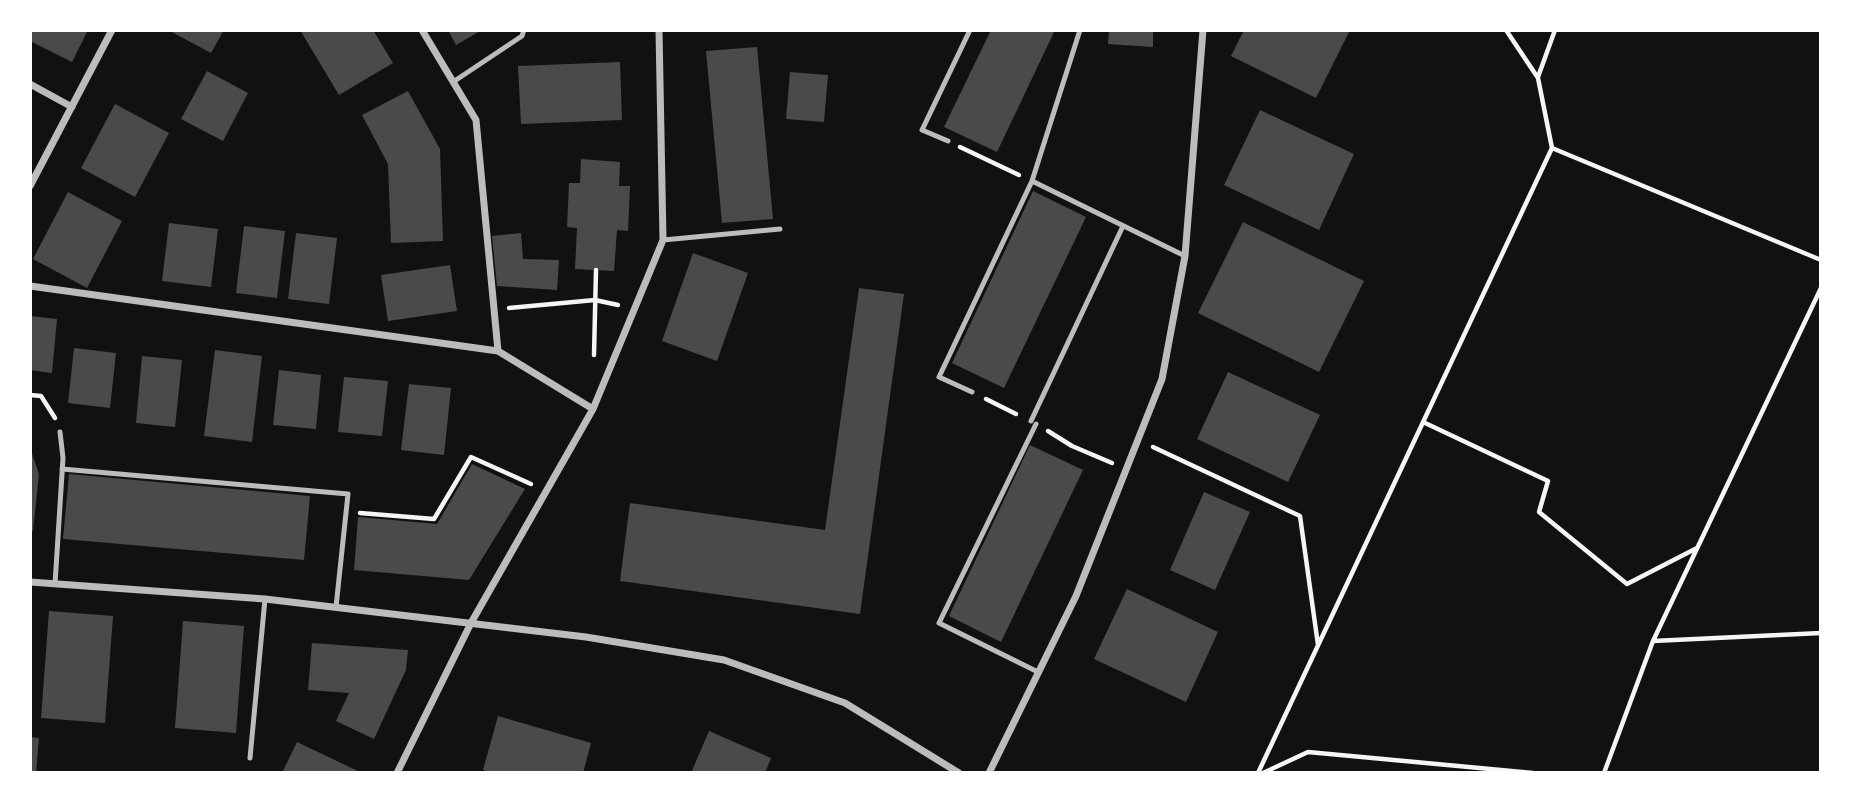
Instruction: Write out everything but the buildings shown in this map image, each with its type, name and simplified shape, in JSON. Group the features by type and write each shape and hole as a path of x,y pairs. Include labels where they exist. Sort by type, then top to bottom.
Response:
{"street":[{"path":"30,186 112,30"},
{"path":"422,30 476,120 498,351"},
{"path":"397,773 471,623 593,409 663,240 659,30"},
{"path":"989,773 1076,596 1162,379 1185,256 1203,30"},
{"path":"30,84 72,107"},
{"path":"30,286 498,351 593,409"},
{"path":"30,582 265,599 471,623 724,660 845,703 959,773"}],"lane":[{"path":"453,82 522,36 524,30"},
{"path":"947,141 922,130 970,30"},
{"path":"972,392 939,377 1032,181 1080,30"},
{"path":"1032,181 1185,256"},
{"path":"1038,672 939,623 1124,226"},
{"path":"663,240 780,229"},
{"path":"55,584 62,469 60,432"},
{"path":"62,469 348,494 336,607"},
{"path":"250,758 265,599"}],"path":[{"path":"1261,773 1552,148 1538,78 1506,30"},
{"path":"1538,78 1555,30"},
{"path":"947,141 1032,181"},
{"path":"1552,148 1821,260"},
{"path":"594,368 596,270"},
{"path":"1604,773 1653,641 1821,288"},
{"path":"494,309 595,300"},
{"path":"972,392 1033,422 1072,446 1126,469"},
{"path":"30,395 41,396 53,413 60,432"},
{"path":"1423,422 1548,481 1539,512 1627,584 1698,547"},
{"path":"1138,440 1300,516 1318,646"},
{"path":"365,513 434,519 471,457 529,484"},
{"path":"1653,641 1821,633"},
{"path":"1261,773 1308,752 1533,773"}]}
